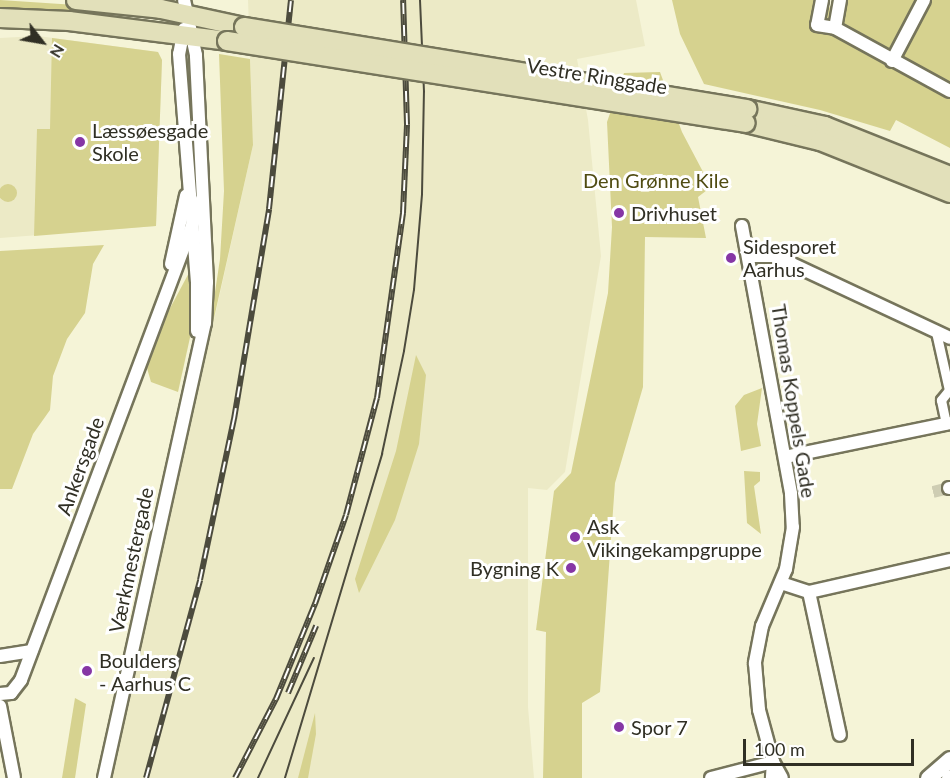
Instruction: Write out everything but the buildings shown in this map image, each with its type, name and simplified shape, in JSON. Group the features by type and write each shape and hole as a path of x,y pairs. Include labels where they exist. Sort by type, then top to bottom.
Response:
{"main road":[{"path":"76,0 185,7 227,32"},
{"path":"0,18 69,21 187,35 227,32"},
{"name":"Vestre Ringgade","path":"227,32 747,116 825,126 950,176"},
{"name":"Vestre Ringgade","path":"747,116 820,141 950,193"}],"street":[{"path":"822,0 817,25 835,28 892,62 950,92"},
{"path":"835,28 840,0"},
{"path":"892,62 924,0"},
{"name":"Værkmestergade","path":"104,778 207,301 196,55 187,35 185,7"},
{"name":"Værkmestergade","path":"187,35 179,54 192,223 197,350"},
{"name":"Ankersgade","path":"164,294 189,181"},
{"name":"Ankersgade","path":"0,694 7,695 17,687 32,651 203,195"},
{"name":"Thomas Koppels Gade","path":"742,226 750,256 785,457 793,526 781,583 762,626 755,663 759,710 773,762 782,778"},
{"path":"750,256 775,256 950,338"},
{"path":"785,457 948,423 941,400 949,390 936,332"},
{"path":"781,583 809,592 950,560"},
{"path":"809,592 840,735"},
{"path":"0,656 32,651"},
{"path":"0,706 14,778"},
{"path":"928,778 950,759"},
{"path":"711,778 773,762"},
{"name":"Thomas Koppels Gade","path":"772,778 773,762"}],"shaded area":[{"path":"248,0 636,0 645,46 577,59 588,120 601,256 565,472 547,490 528,488 528,707 534,778 112,778 253,145"},
{"name":"Læssøesgade Skole","path":"38,36 158,52 162,60 156,226 0,238 0,38"}],"green space":[{"path":"0,0 91,6 106,11 0,10"},
{"path":"672,0 817,0 811,32 835,0 950,0 950,148 896,120 890,131 820,110 704,84 680,34"},
{"name":"Læssøesgade Skole","path":"52,38 158,52 162,60 156,226 34,236 37,129 50,129"},
{"path":"219,54 250,59 253,145 205,358 220,259 224,191"},
{"name":"Den Grønne Kile","path":"660,72 682,132 711,187 698,197 706,238 645,237 643,387 615,483 600,692 582,703 582,778 543,778 546,632 536,630 554,491 571,473 608,293 612,227 607,122 624,73"},
{"path":"4,184 12,184 17,189 15,200 4,202 -1,197 -1,189"},
{"path":"104,245 93,264 85,313 67,339 53,376 50,410 33,434 12,489 0,489 0,251"},
{"path":"191,269 191,333 178,392 151,382 147,368 168,312"},
{"path":"416,355 426,375 419,444 395,520 359,593 355,579 396,451"},
{"path":"762,388 757,424 761,446 741,451 735,406 744,395"},
{"path":"744,471 760,472 760,481 754,486 761,534 747,523"},
{"path":"75,698 86,704 75,778 62,778"},
{"path":"315,713 316,734 308,778 298,778"}],"tunnel":[{"path":"933,492 949,488"}],"tram line":[{"path":"285,778 382,454 404,351 414,290 422,194 424,92 420,0"},
{"path":"258,778 314,658"}],"railway":[{"path":"146,778 200,580 234,419 269,209 291,0"},
{"path":"235,778 276,699 315,604 346,515 377,398 403,213 407,124 403,0"},
{"path":"288,693 316,626"}],"place":[{"name":"Læssøesgade Skole","path":"80,142"},
{"name":"Drivhuset","path":"619,213"},
{"name":"Sidesporet Aarhus","path":"731,258"},
{"name":"Ask Vikingekampgruppe","path":"575,537"},
{"name":"Bygning K","path":"571,568"},
{"name":"Boulders - Aarhus C","path":"87,671"},
{"name":"Spor 7","path":"619,727"}]}
